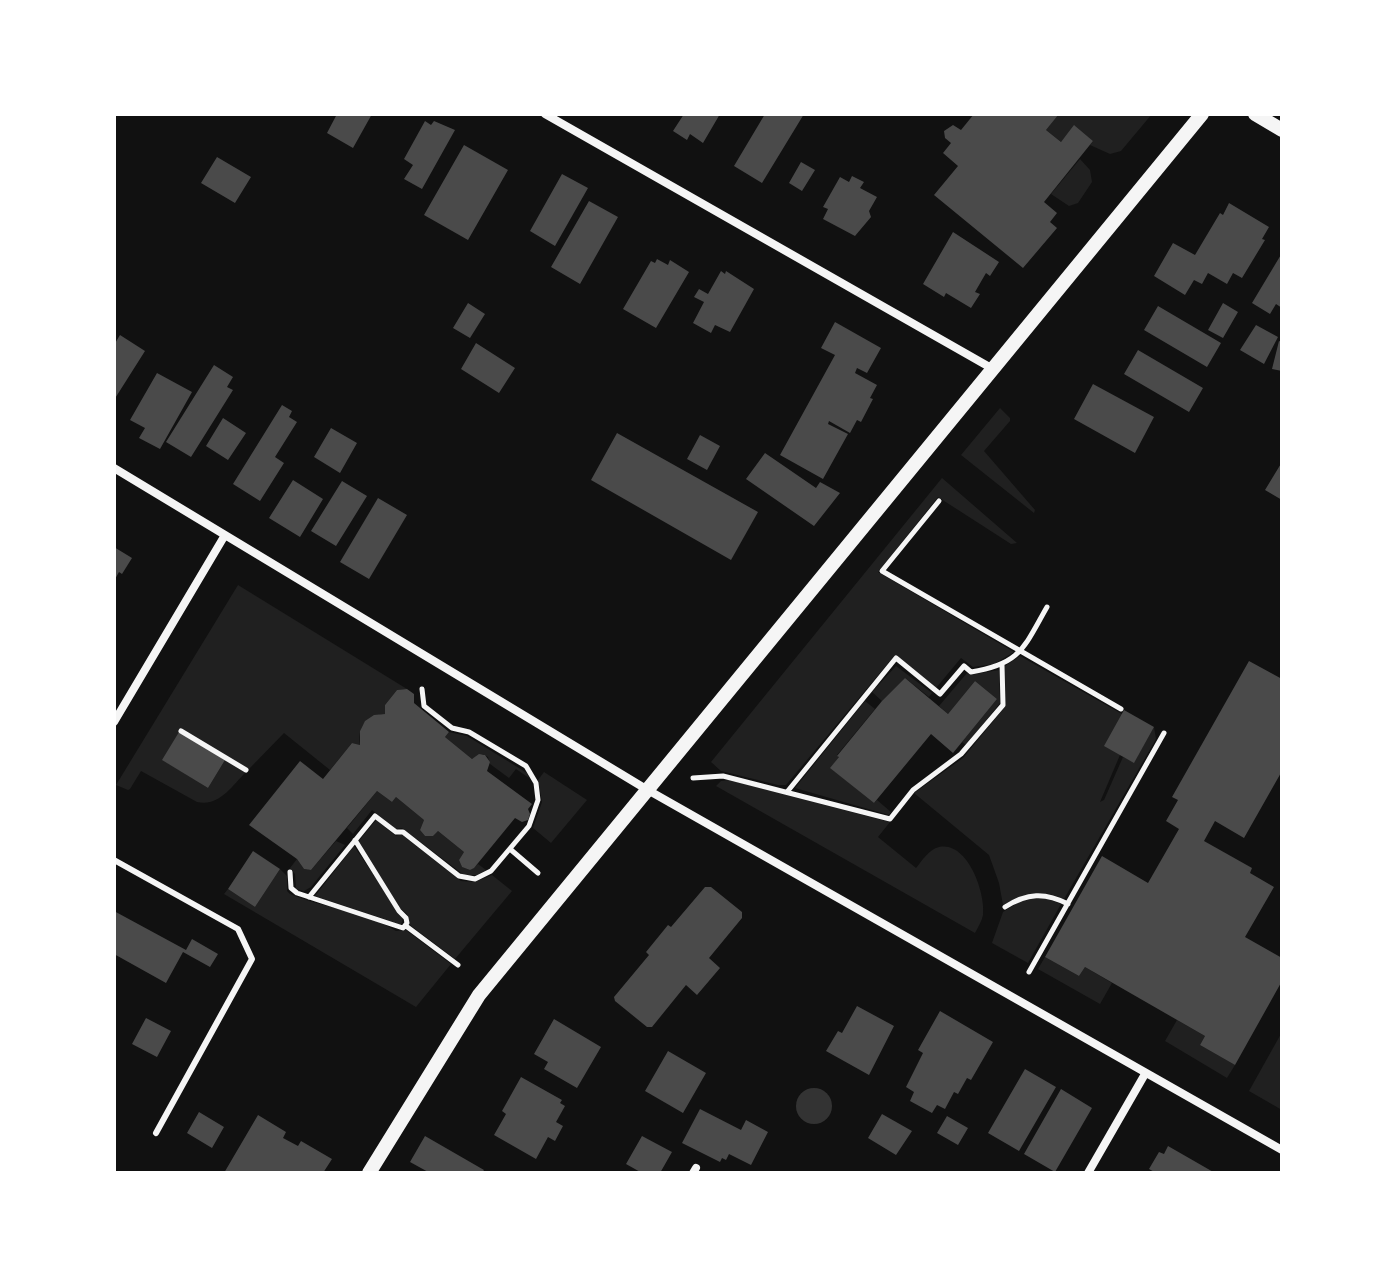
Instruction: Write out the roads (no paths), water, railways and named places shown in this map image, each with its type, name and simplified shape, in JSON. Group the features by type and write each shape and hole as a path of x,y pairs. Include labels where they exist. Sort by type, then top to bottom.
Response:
{"street":[{"path":"545,114 993,369"},
{"path":"369,1173 479,995 1202,114"},
{"path":"1255,114 1282,130"},
{"path":"114,468 646,789 1282,1150"},
{"path":"114,722 225,535"},
{"path":"1088,1173 1145,1074"}],"lane":[{"path":"114,860 238,929 252,959 156,1133"}]}
